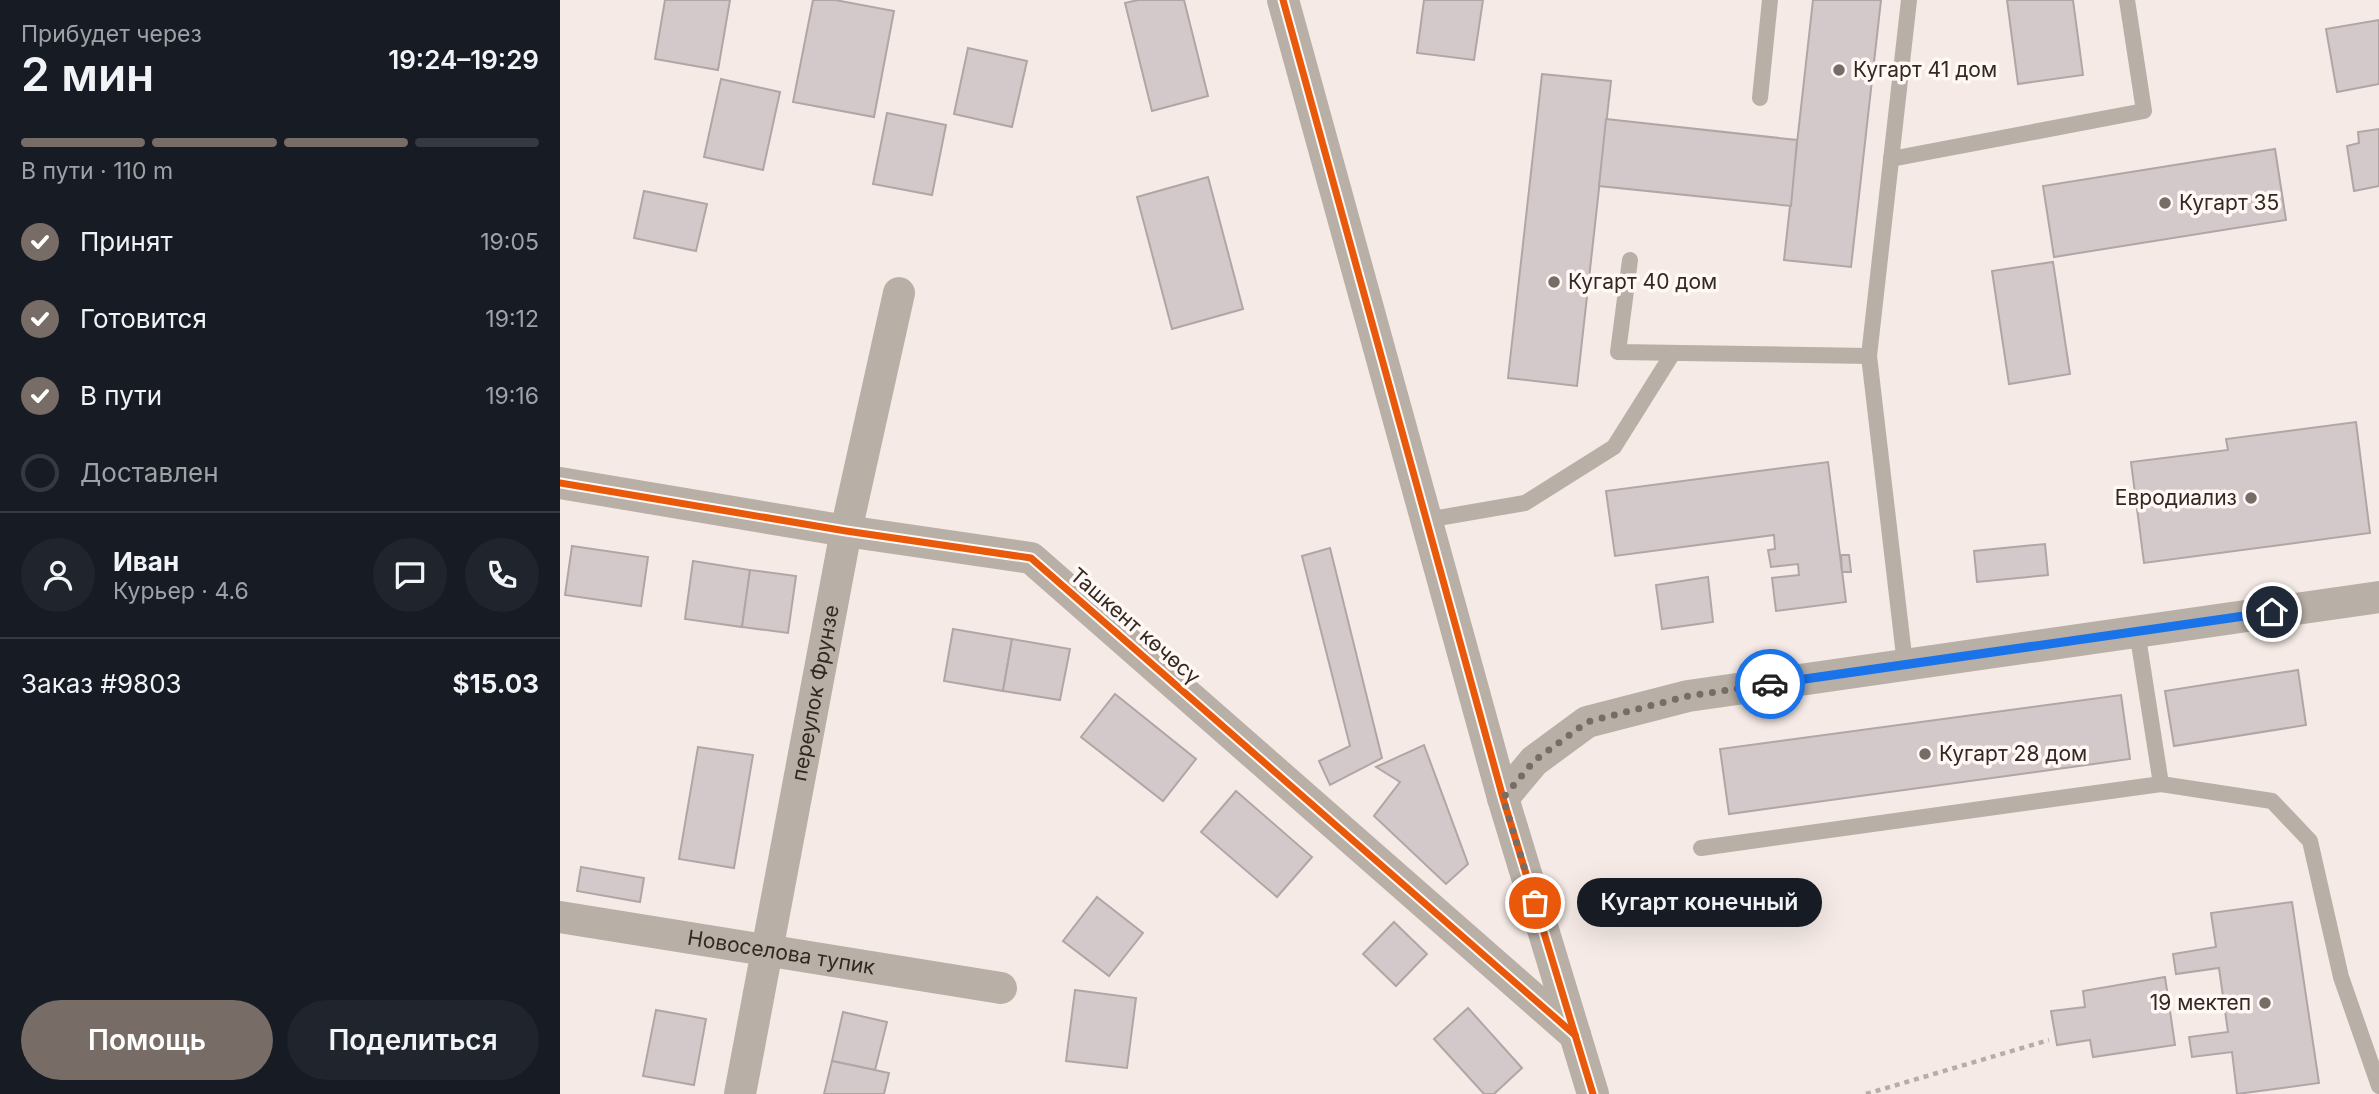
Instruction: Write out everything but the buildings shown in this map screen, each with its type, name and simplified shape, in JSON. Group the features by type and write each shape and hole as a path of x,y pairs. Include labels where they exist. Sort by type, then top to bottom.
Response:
{"street":[{"path":"1283,0 1503,798 1593,1094"},
{"name":"переулок Фрунзе","path":"740,1094 846,531 899,292"},
{"name":"Ташкент көчөсү","path":"560,483 846,531 1031,558 1575,1035"},
{"path":"1503,798 1534,761 1587,722 1688,696 2379,597"},
{"name":"Новоселова тупик","path":"560,917 1001,988"}],"lane":[{"path":"1760,98 1770,0"},
{"path":"1905,664 1869,356 1909,0"},
{"path":"1891,159 2144,111 2127,0"},
{"path":"1630,260 1618,352 1869,356"},
{"path":"1426,520 1525,503 1614,447 1673,353"},
{"path":"2137,631 2161,784"},
{"path":"1701,848 2161,784 2272,801 2310,841 2342,977 2379,1086"}],"path":[{"path":"1866,1094 2049,1040"}],"cycle path":[{"path":"1283,0 1503,798 1593,1094"},
{"path":"560,483 846,531 1031,558 1575,1035"}],"way so far":[{"path":"1535,903 1503,798 1534,761 1587,722 1688,696 1770,684"}],"place":[{"name":"Кугарт 41 дом","path":"1839,70"},
{"name":"Кугарт 35","path":"2165,203"},
{"name":"Кугарт 40 дом","path":"1554,282"},
{"name":"Евродиализ","path":"2251,498"},
{"name":"Кугарт 28 дом","path":"1925,754"},
{"name":"Кугарт конечный","path":"1535,903"},
{"name":"19 мектеп","path":"2265,1003"}],"route":[{"path":"1770,684 2272,612"}]}
